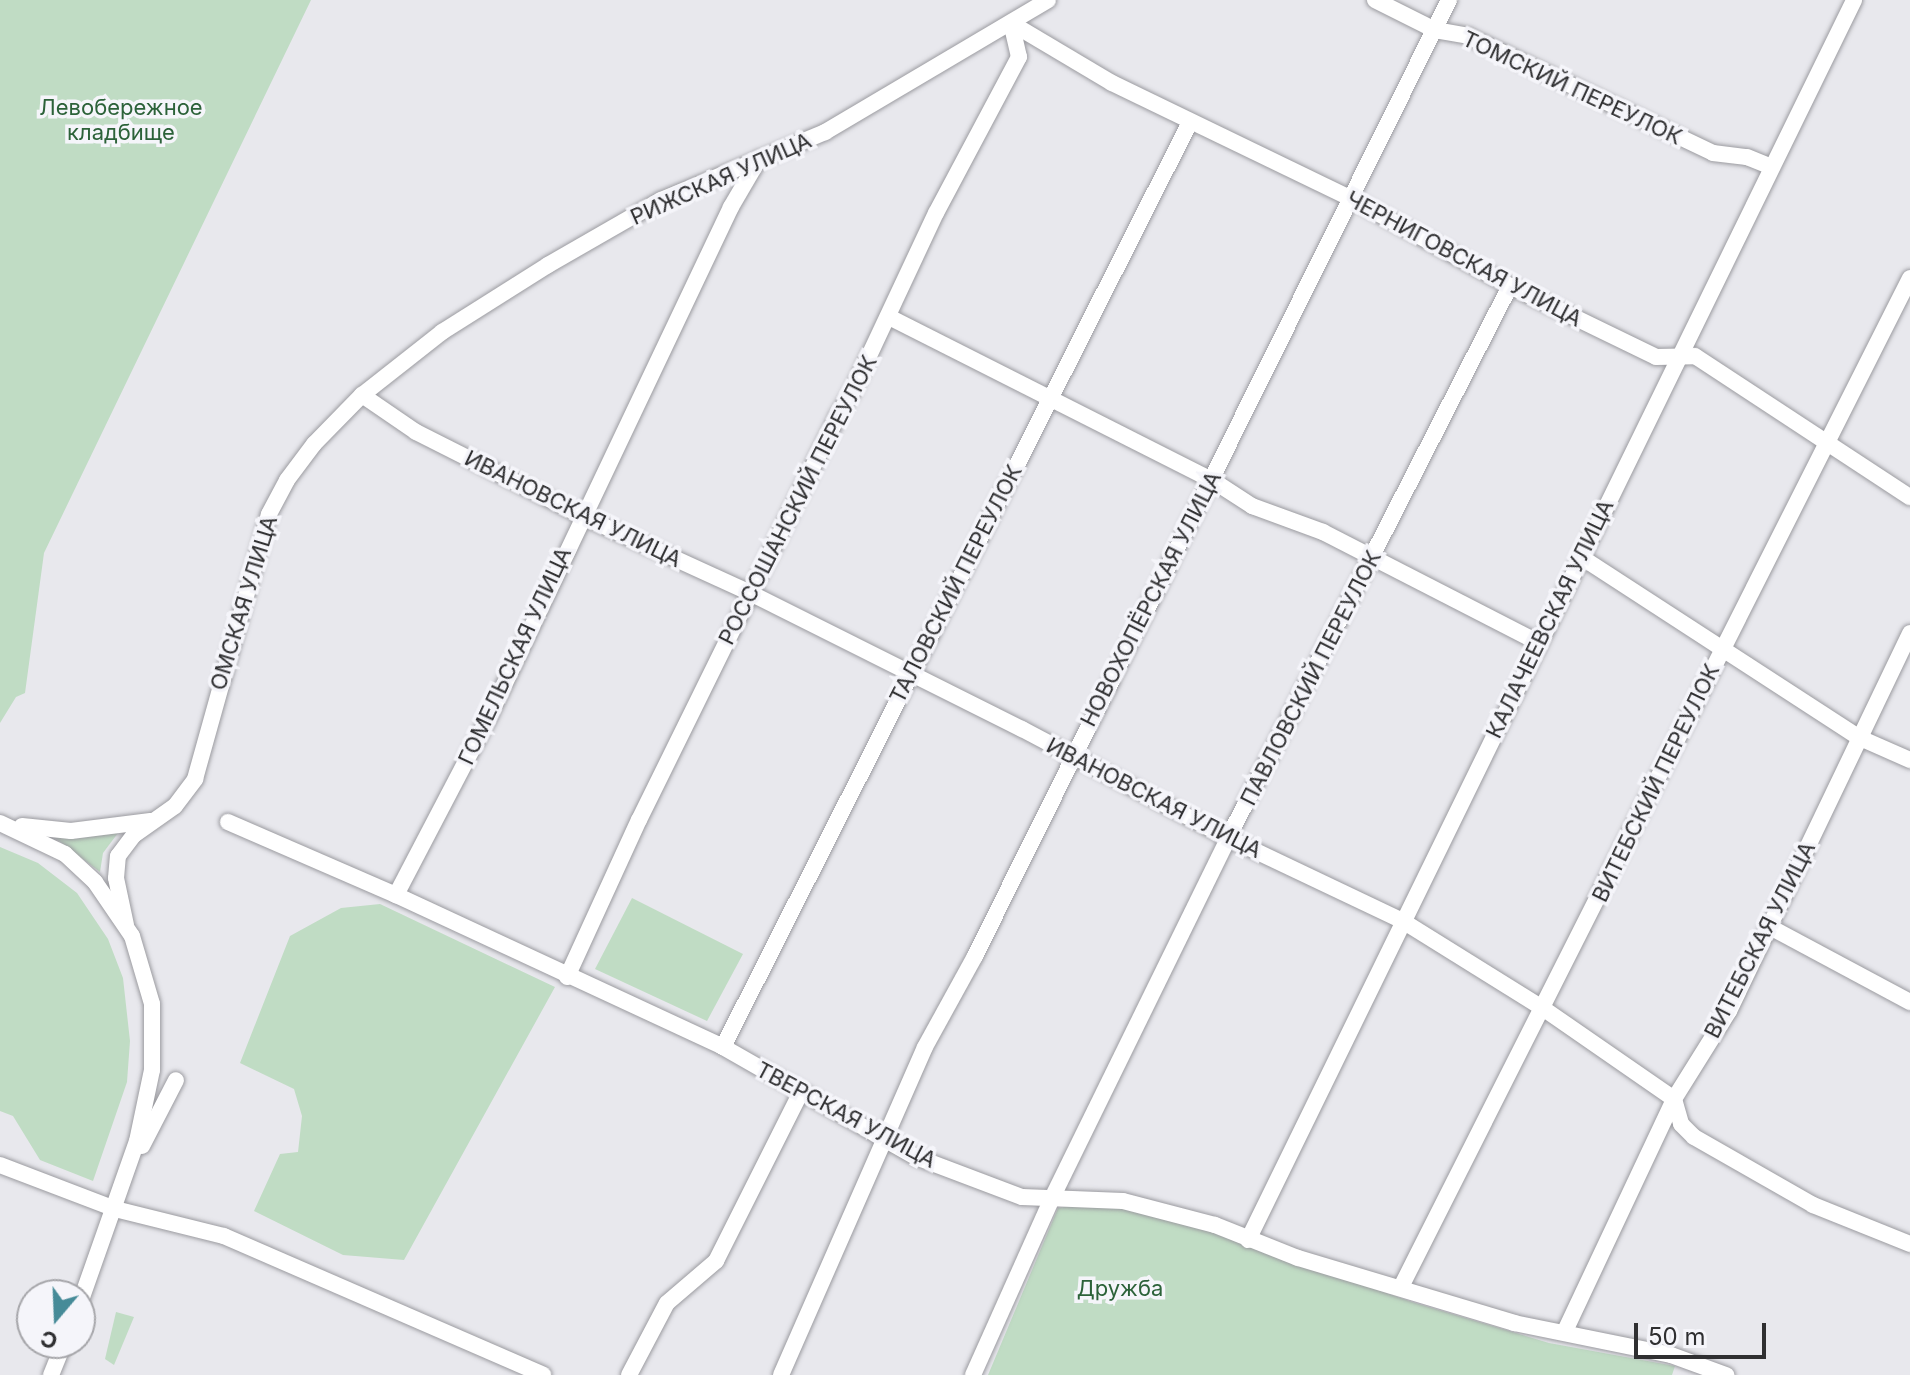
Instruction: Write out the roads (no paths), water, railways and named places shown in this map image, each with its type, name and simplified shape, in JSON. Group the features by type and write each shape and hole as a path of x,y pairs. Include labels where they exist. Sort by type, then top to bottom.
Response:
{"street":[{"name":"РИЖСКАЯ УЛИЦА","path":"362,395 442,332 560,258 661,200 825,132 1048,0"},
{"name":"ТОМСКИЙ ПЕРЕУЛОК","path":"1375,0 1435,30 1468,36 1713,153 1747,157 1772,167"},
{"name":"НОВОХОПЁРСКАЯ УЛИЦА","path":"781,1375 925,1047 975,956 1449,0"},
{"name":"КАЛАЧЕЕВСКАЯ УЛИЦА","path":"1248,1240 1401,920 1854,0"},
{"name":"ЧЕРНИГОВСКАЯ УЛИЦА","path":"1011,23 1112,83 1350,198 1510,286 1656,357 1695,356 1829,441 1910,497"},
{"name":"РОССОШАНСКИЙ ПЕРЕУЛОК","path":"567,977 750,593 889,317 936,213 1019,57 1011,23"},
{"name":"ТАЛОВСКИЙ ПЕРЕУЛОК","path":"723,1047 1190,122"},
{"name":"ГОМЕЛЬСКАЯ УЛИЦА","path":"396,895 488,719 731,207 759,159"},
{"name":"ВИТЕБСКИЙ ПЕРЕУЛОК","path":"1401,1287 1544,1009 1721,650 1910,278"},
{"name":"ПАВЛОВСКИЙ ПЕРЕУЛОК","path":"973,1375 1052,1198 1228,838 1510,286"},
{"path":"889,317 1212,480 1252,506 1323,532 1539,643"},
{"name":"ИВАНОВСКАЯ УЛИЦА","path":"362,395 416,432 582,516 750,593 910,676 1022,729 1228,838 1401,920 1544,1009 1674,1099 1681,1124 1694,1137 1813,1205 1910,1244"},
{"name":"ОМСКАЯ УЛИЦА","path":"126,925 116,878 118,856 124,845 151,820 175,806 195,779 269,514 287,480 314,444 362,395"},
{"path":"1581,557 1860,738 1910,760"},
{"name":"ВИТЕБСКАЯ УЛИЦА","path":"1565,1331 1674,1099 1729,1011 1910,633"},
{"path":"0,822 71,831 151,820"},
{"path":"0,822 40,840 75,861 106,895 126,925 146,973 154,1025 152,1070 130,1169"},
{"name":"ТВЕРСКАЯ УЛИЦА","path":"228,822 396,895 723,1047 800,1094 916,1157 1022,1197 1123,1201 1215,1225 1248,1240 1514,1323 1671,1355 1726,1375"},
{"path":"1770,927 1910,1002"},
{"path":"89,1279 130,1169 176,1080"},
{"path":"629,1375 667,1303 716,1261 800,1094"},
{"path":"0,1165 115,1209 224,1236 543,1375"}],"park label":[{"name":"Левобережное кладбище","path":"121,120"},
{"name":"Дружба","path":"1120,1289"}]}
